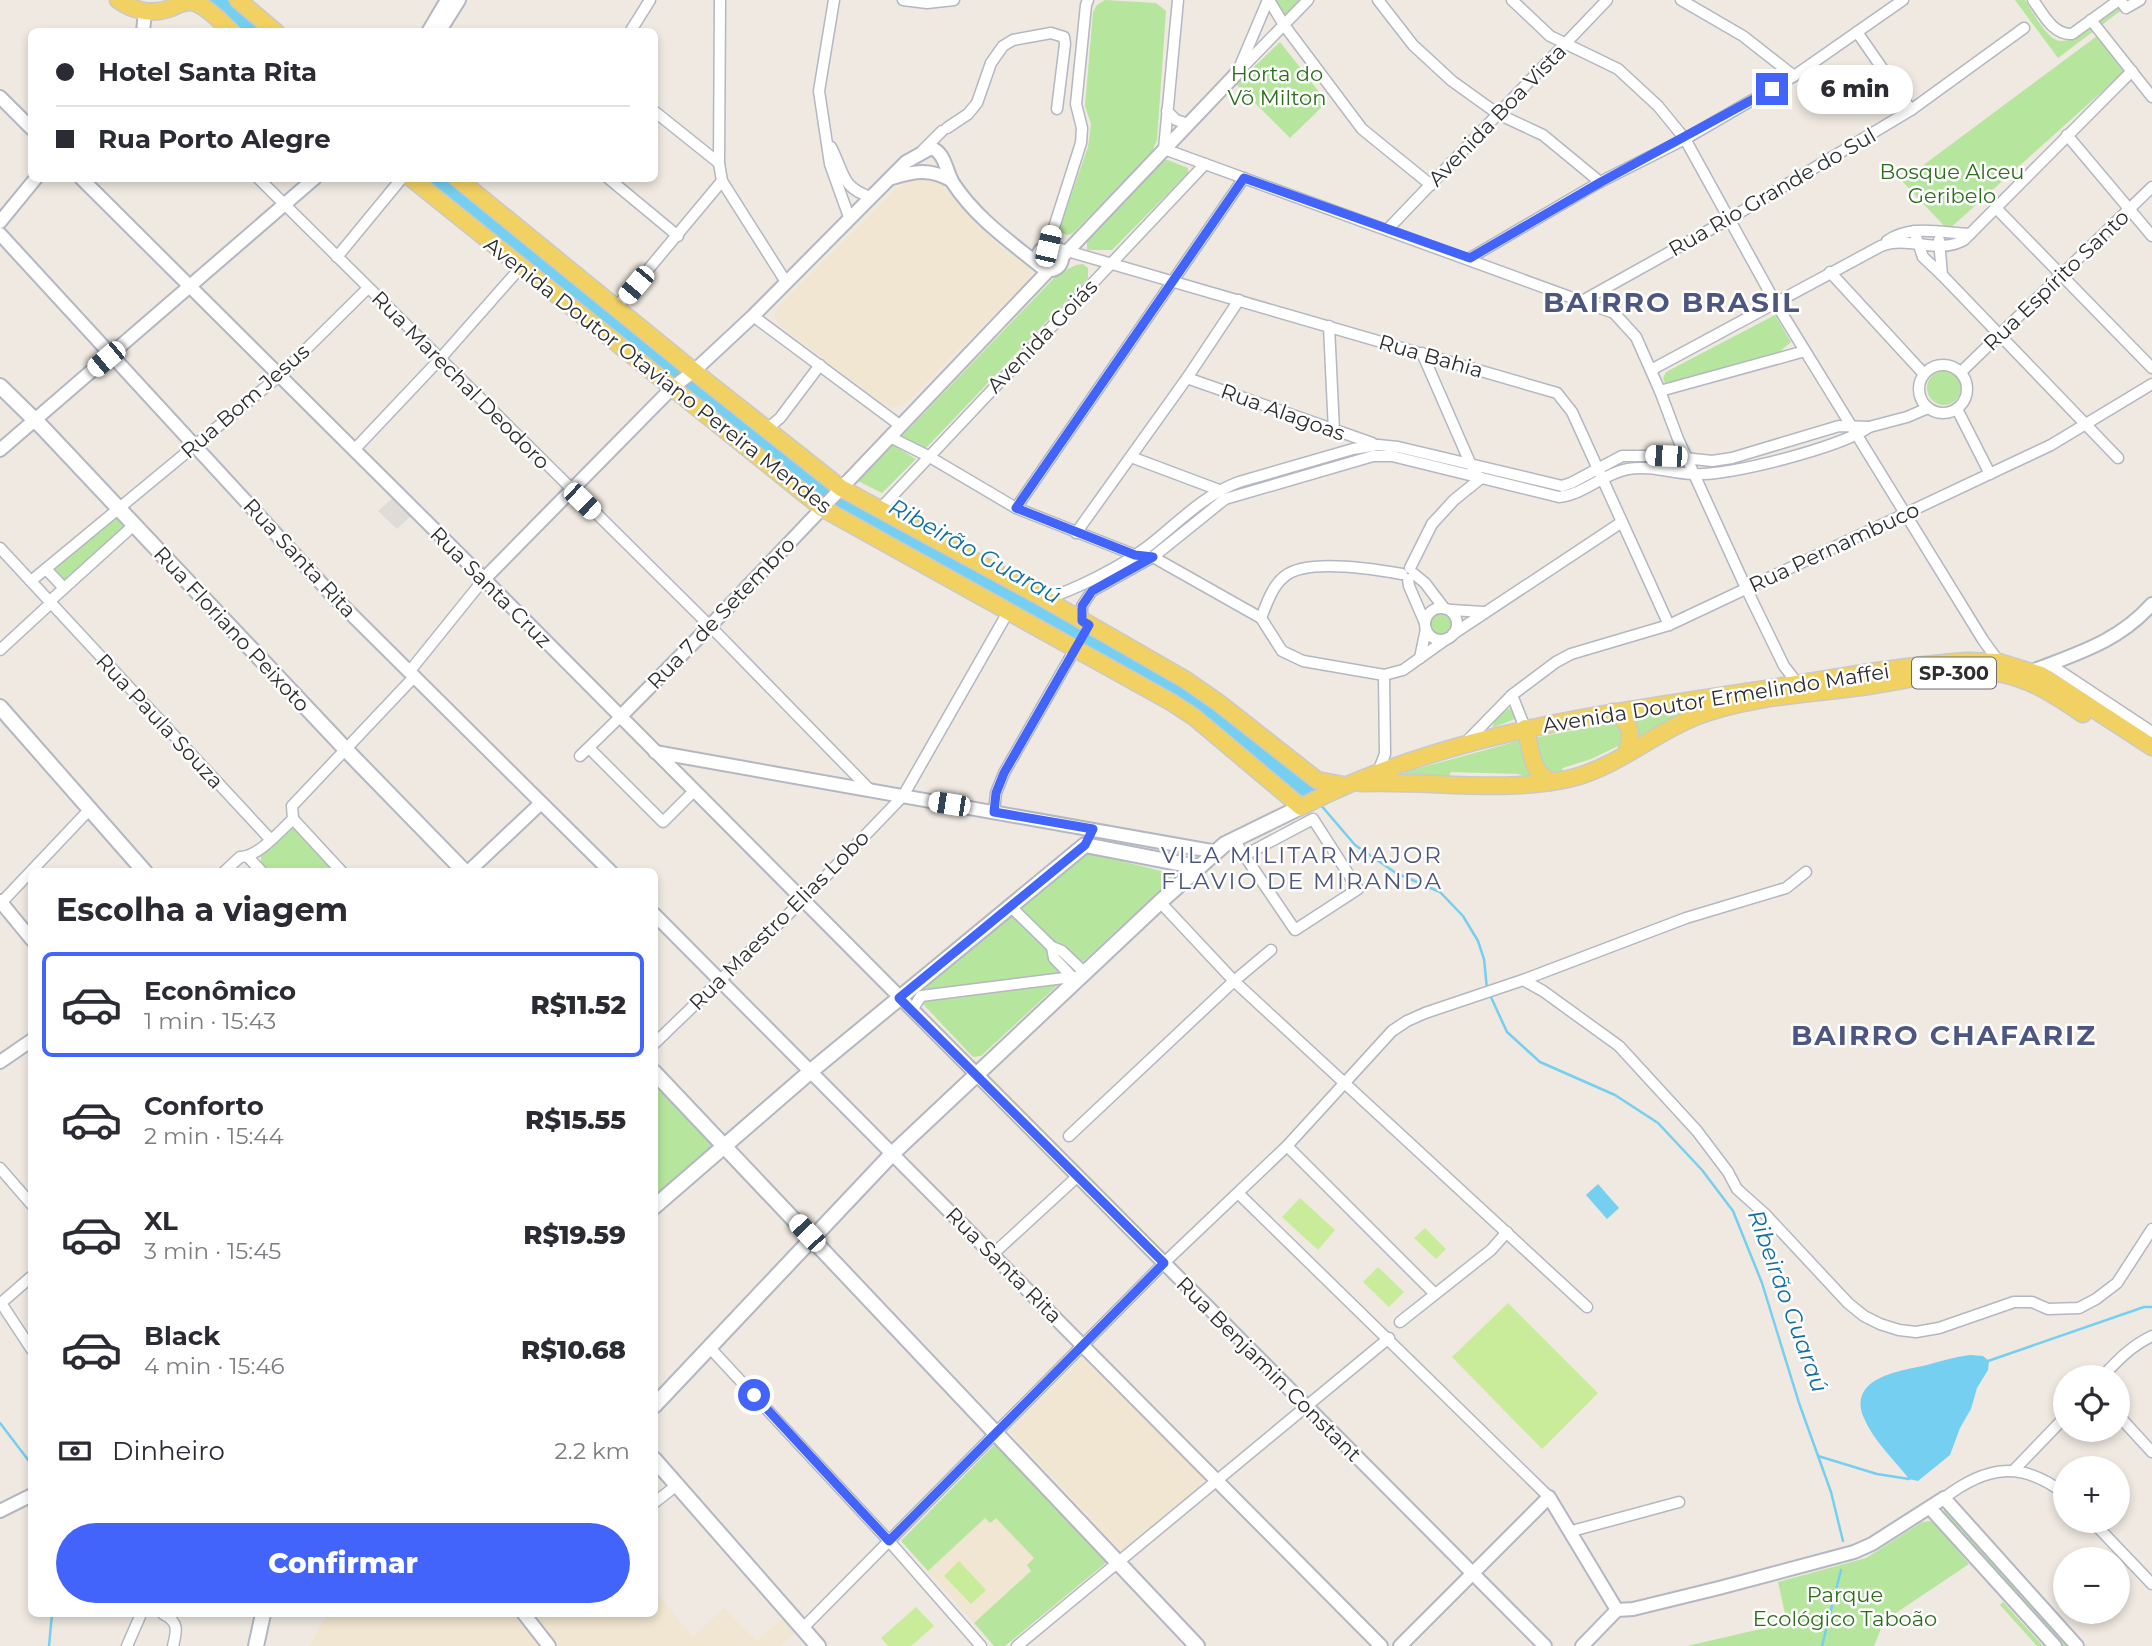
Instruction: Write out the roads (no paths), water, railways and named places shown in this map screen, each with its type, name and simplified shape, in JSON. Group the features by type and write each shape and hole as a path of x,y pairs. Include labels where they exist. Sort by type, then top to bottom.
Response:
{"main road":[{"path":"118,0 134,9 145,11 164,10 183,1 200,5 227,28"},
{"path":"237,0 271,28"},
{"name":"Avenida Doutor Otaviano Pereira Mendes","path":"416,182 675,386 831,498 1015,599 1203,691 1315,796"},
{"name":"Avenida Doutor Otaviano Pereira Mendes","path":"462,182 692,373 766,429 831,498 880,509 1015,599 1045,599 1082,633 1183,709 1315,796"},
{"name":"Rua Floriano Peixoto","path":"0,386 346,750 463,868"},
{"name":"Avenida Doutor Ermelindo Maffei","path":"1345,785 1464,744 1525,728 1777,687 1973,661 1999,662 2049,678 2152,747"},
{"name":"Avenida Doutor Ermelindo Maffei","path":"1345,785 1518,785 1551,782 1575,777 1694,717 1735,705 1973,672 2007,675 2039,686 2152,759"},
{"path":"0,707 142,868"},
{"path":"1614,712 1625,720 1629,727 1630,738 1626,753"},
{"path":"1532,752 1536,740 1552,723"},
{"path":"1525,728 1537,772 1551,782"},
{"name":"Avenida Doutor Otaviano Pereira Mendes","path":"1315,796 1345,785"},
{"path":"658,1402 892,1154 1077,977 1217,852 1315,796"},
{"path":"658,1204 811,1071 1085,845 1198,867"},
{"path":"658,1076 1197,1646"},
{"path":"658,1464 818,1646"},
{"path":"256,1646 262,1617"}],"street":[{"path":"430,28 447,0"},
{"path":"442,28 459,0"},
{"path":"633,28 650,0"},
{"path":"720,0 719,163 722,181 786,282"},
{"path":"834,0 819,91 830,164 849,218"},
{"path":"903,0 927,3 954,0"},
{"path":"1055,249 1081,143 1082,128 1076,104 1088,0"},
{"path":"1164,149 1178,0"},
{"path":"1268,0 1362,129 1431,185"},
{"path":"1237,73 1268,0"},
{"path":"1044,268 1038,256 1080,239 1308,0"},
{"path":"1378,0 1413,45 1452,81 1498,114 1543,135 1601,182"},
{"path":"1512,0 1550,36 1618,69 1658,106 1685,138 1775,302 1999,662"},
{"name":"Avenida Boa Vista","path":"1387,230 1607,0"},
{"path":"1681,0 1743,36 1794,76"},
{"path":"1881,0 1899,3"},
{"path":"2033,0 2052,26 2064,34 2072,34 2119,0 2126,8 2140,0"},
{"path":"1470,258 1601,182 1794,76 1899,3"},
{"path":"143,28 145,11"},
{"path":"2091,20 2152,97"},
{"name":"Rua Rio Grande do Sul","path":"1584,300 1729,219 1911,110 2024,28"},
{"path":"1857,32 1911,110"},
{"path":"952,181 919,163 920,153 945,129 968,114 977,103 991,62 1003,46 1013,40 1051,33 1064,37 1057,109"},
{"path":"1941,269 1956,244 1970,234 2132,71"},
{"path":"0,97 28,125"},
{"path":"1167,111 1176,120 1188,124"},
{"path":"658,114 719,163"},
{"path":"2067,135 2152,236"},
{"path":"828,141 846,183 857,193 871,197"},
{"path":"338,868 293,819 292,806 346,750 412,674 484,579 675,386 753,316 906,162 931,148 937,150 952,181 984,221 1044,268"},
{"path":"1164,149 1470,258 1614,313 1636,337 1678,439 1746,588 1784,666 1798,684"},
{"path":"891,178 930,171 943,160"},
{"name":"Avenida Goiás","path":"880,509 1205,164"},
{"path":"1016,508 1244,178"},
{"path":"616,308 722,181"},
{"path":"0,222 33,182"},
{"name":"Rua Santa Cruz","path":"85,182 912,1010"},
{"name":"Rua Marechal Deodoro","path":"262,182 710,626 871,791"},
{"path":"0,450 311,182"},
{"path":"337,257 399,182"},
{"path":"613,182 678,236"},
{"name":"Rua Espírito Santo","path":"1961,372 2152,187"},
{"path":"1996,208 2152,368"},
{"path":"1881,246 1896,234 1914,231 1970,234"},
{"path":"1914,231 1923,257 1941,269 1998,335 2118,458"},
{"path":"1938,233 1941,269"},
{"name":"Rua Santa Rita","path":"0,234 332,595 607,868"},
{"path":"1651,370 1881,246 1899,241 1939,246 1956,244"},
{"path":"1018,248 1055,249"},
{"name":"Rua Bahia","path":"1055,249 1112,263 1557,393 1569,405 1669,625"},
{"name":"Avenida Goiás","path":"831,498 901,426 1044,268 1058,269 1063,261 1055,249"},
{"path":"354,450 439,360 521,267"},
{"path":"1830,272 1924,374"},
{"name":"Rua Bom Jesus","path":"31,581 279,376 368,288"},
{"path":"1076,533 1187,378 1239,300"},
{"path":"753,316 901,426"},
{"path":"1329,326 1339,432 1353,449 1356,461"},
{"path":"1660,391 1805,351"},
{"path":"1422,353 1471,465 1480,479"},
{"path":"766,429 780,418 820,365"},
{"path":"1944,365 1961,372 1967,392 1965,400 1956,409 1945,413 1928,408 1919,392 1924,374 1933,367 1944,365"},
{"name":"Rua Alagoas","path":"1187,378 1378,445"},
{"name":"Rua Pernambuco","path":"1464,744 1512,695 1571,654 1669,625 2050,445 2152,384"},
{"path":"994,812 996,793 1004,773 1082,633 1082,606 1092,591 1153,557 1233,489 1353,449 1378,445 1398,447 1562,486 1622,456 1666,456 1712,461 1732,458 1839,426 1868,427 1907,417 1928,408"},
{"path":"1956,409 1990,474"},
{"path":"1131,457 1219,489 1233,489 1373,456 1392,456 1559,497 1576,494 1616,472 1630,468 1650,467 1695,474 1740,470 1857,436 1868,427"},
{"path":"890,437 928,456 1016,508 1135,555 1153,557 1261,618 1282,651 1290,656 1303,662 1384,674 1403,670 1622,522"},
{"path":"1666,456 1678,439"},
{"path":"1451,636 1436,639 1425,626 1409,586 1409,574 1433,524 1454,500 1480,479"},
{"path":"1045,599 1068,591 1135,555 1219,489"},
{"name":"Rua 7 de Setembro","path":"620,717 831,498"},
{"path":"1207,498 1216,505"},
{"path":"0,650 134,525"},
{"path":"0,548 31,581"},
{"path":"46,569 64,588"},
{"path":"1261,618 1273,589 1283,577 1295,569 1364,569 1409,574 1425,583 1457,622 1451,636"},
{"name":"Rua Paula Souza","path":"31,581 270,839"},
{"name":"Rua Maestro Elias Lobo","path":"658,1040 802,901 903,796 1015,599"},
{"path":"2032,671 2114,637 2152,604"},
{"path":"1420,658 1425,626 1431,611 1447,609 1488,612"},
{"path":"1973,661 1983,640"},
{"path":"2049,664 2152,732"},
{"path":"1777,687 1784,666"},
{"path":"1378,772 1385,754 1384,674"},
{"path":"1512,695 1525,728"},
{"path":"580,756 620,717"},
{"path":"589,748 663,822 694,791"},
{"path":"655,752 1217,852"},
{"path":"1385,754 1391,760 1403,764"},
{"path":"471,868 541,803"},
{"path":"34,868 90,809"},
{"path":"228,868 240,857 247,857 293,819"},
{"path":"1234,840 1296,930 1358,890 1313,819 1245,855"},
{"path":"1085,845 1093,829"},
{"path":"247,857 258,868"},
{"path":"803,1629 1164,1263 1287,1146 1392,1031 1407,1021 1686,918 1786,888 1805,872"},
{"path":"28,874 1,902 28,935"},
{"path":"1160,902 1234,981 1587,1307"},
{"path":"912,1010 921,996 1077,977 1062,951 1052,947 1010,906"},
{"name":"Rua Santa Rita","path":"658,918 1381,1646"},
{"path":"1069,1136 1234,981 1271,950"},
{"path":"1523,980 1543,991 1619,1046 1697,1131 1728,1172 1737,1189 1765,1214 1848,1303 1880,1324 1916,1332 1939,1328 2014,1301 2032,1301 2048,1309 2079,1308 2117,1283 2152,1229"},
{"name":"Rua Benjamin Constant","path":"912,1010 1545,1646"},
{"path":"0,1062 28,1043"},
{"path":"1287,1146 1434,1293"},
{"path":"0,1168 28,1200"},
{"path":"993,1254 1078,1176"},
{"path":"1239,1194 1549,1497 1572,1531 1617,1610"},
{"path":"1400,1322 1491,1250 1507,1232"},
{"path":"28,1279 0,1303 28,1344"},
{"path":"2113,1365 2136,1344 2152,1336"},
{"path":"1017,1646 1389,1338"},
{"path":"710,1348 889,1541 981,1646"},
{"path":"2130,1428 2152,1452"},
{"path":"2014,1471 2053,1430"},
{"path":"1581,1646 1617,1610 1633,1609 1707,1591 1854,1552 1930,1508 1975,1477 2014,1471 2036,1476 2053,1487"},
{"path":"658,1500 677,1485"},
{"path":"0,1511 28,1497"},
{"path":"1400,1646 1549,1497"},
{"path":"1944,1498 2077,1646"},
{"path":"1572,1531 1679,1502"},
{"path":"1930,1508 2055,1646"},
{"path":"2103,1533 2152,1584"},
{"path":"127,1646 140,1617"},
{"path":"167,1617 176,1625 173,1646"},
{"path":"526,1617 549,1646"}],"water":[{"path":"1598,1184 1619,1208 1607,1219 1586,1195"},
{"path":"1970,1355 1983,1356 1989,1361 1988,1370 1977,1388 1971,1409 1960,1428 1950,1455 1918,1481 1909,1479 1868,1427 1861,1404 1863,1393 1879,1378"}],"waterway":[{"name":"Ribeirão Guaraú","path":"215,0 249,28"},
{"name":"Ribeirão Guaraú","path":"439,182 823,492 1186,695 1311,794"},
{"name":"Ribeirão Guaraú","path":"1320,804 1355,845 1396,873 1440,892 1463,916 1478,941 1484,959 1487,989"},
{"name":"Ribeirão Guaraú","path":"1490,995 1507,1032 1540,1062 1615,1095 1658,1123 1702,1170 1733,1211 1762,1283 1799,1403 1831,1492 1843,1541"},
{"path":"1988,1361 2144,1307 2152,1307"},
{"path":"0,1423 28,1460"},
{"path":"1818,1456 1877,1474 1909,1479 1911,1476"},
{"path":"1822,1646 1841,1570"},
{"path":"49,1646 52,1617"}],"district":[{"name":"BAIRRO BRASIL","path":"1672,302"},
{"name":"VILA MILITAR MAJOR FLAVIO DE MIRANDA","path":"1302,868"},
{"name":"BAIRRO CHAFARIZ","path":"1944,1035"}],"park label":[{"name":"Horta do Võ Milton","path":"1277,85"},
{"name":"Bosque Alceu Geribelo","path":"1952,183"},
{"name":"Parque Ecológico Taboão","path":"1845,1606"}]}
